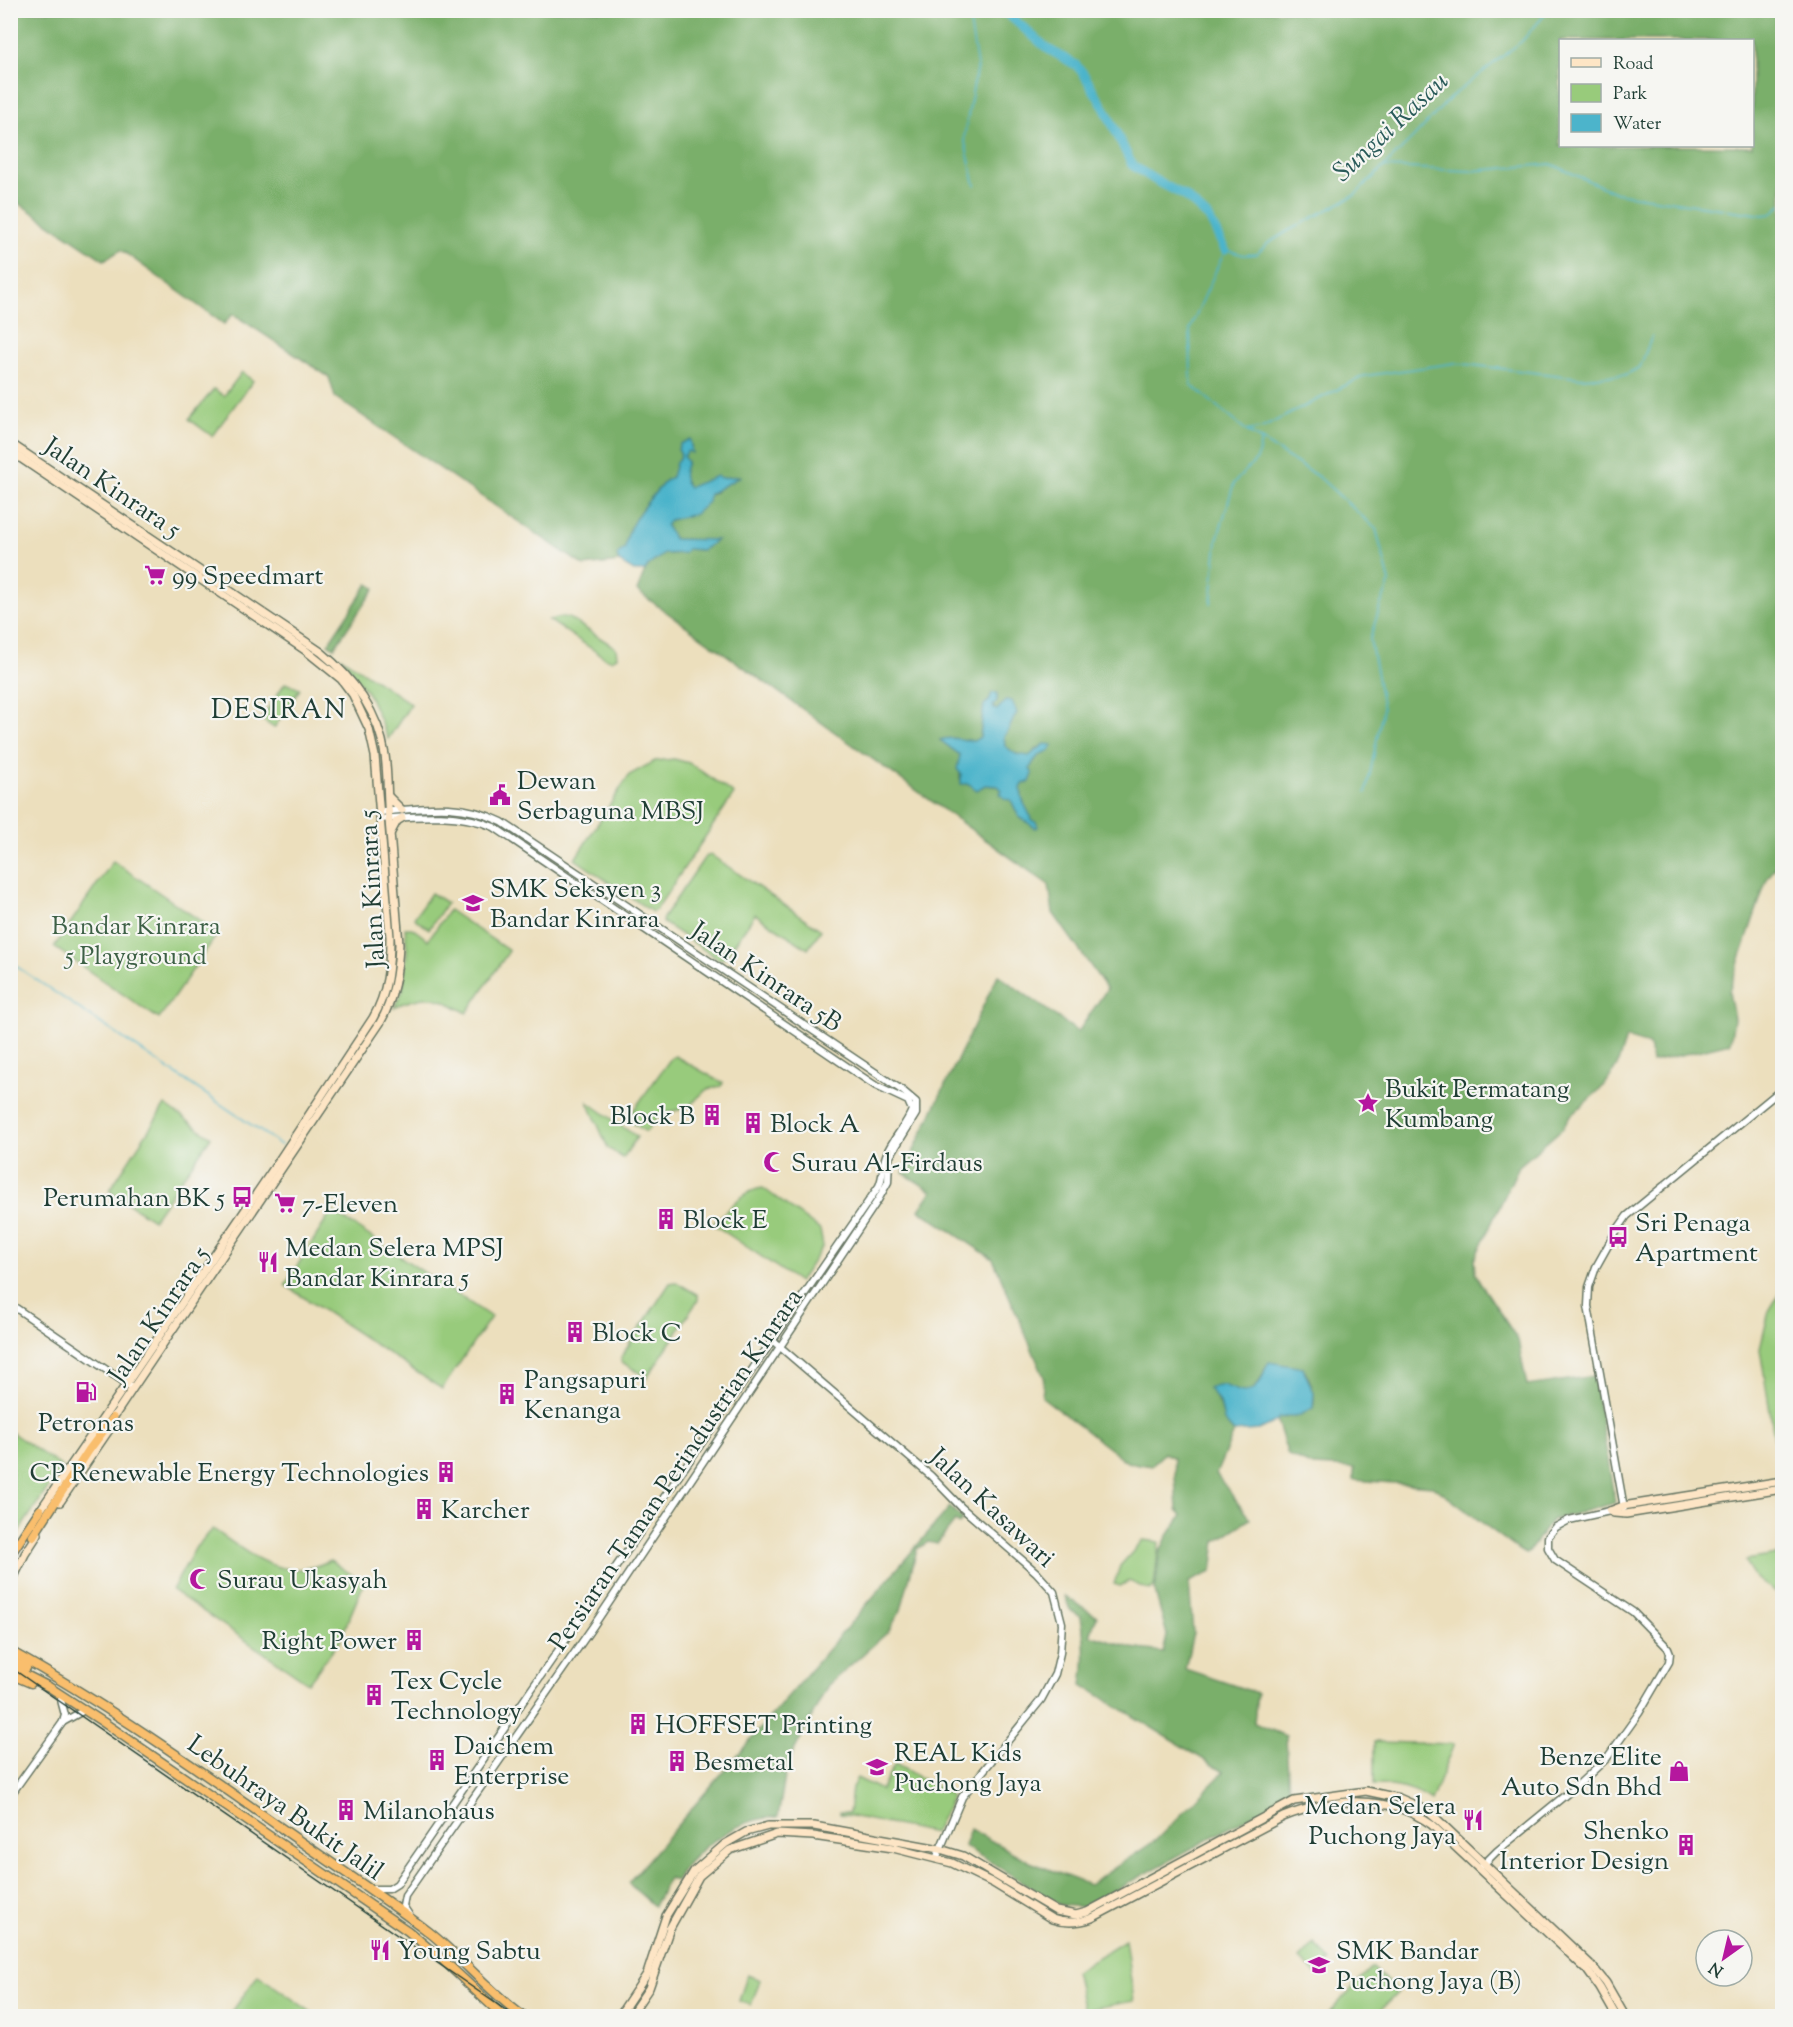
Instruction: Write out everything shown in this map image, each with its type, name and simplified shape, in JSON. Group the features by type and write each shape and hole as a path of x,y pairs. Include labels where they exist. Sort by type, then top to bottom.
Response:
{"highway":[{"path":"33,1536 94,1442 113,1418"},
{"path":"10,1555 40,1510"},
{"name":"Lebuhraya Bukit Jalil","path":"12,1654 81,1692 413,1920 448,1948 523,2016"},
{"path":"12,1654 91,1709 103,1722"},
{"name":"Lebuhraya Bukit Jalil","path":"10,1666 49,1687 103,1722 408,1931 503,2016"},
{"path":"10,1674 28,1681 107,1729 117,1732"}],"main road":[{"name":"Jalan Kinrara 5","path":"10,443 321,652 339,667 364,698 385,753 388,795 385,815 390,937 390,969 379,1007 274,1168 40,1510 10,1561"},
{"name":"Jalan Kinrara 5","path":"10,451 305,650 341,679 353,694 369,729 390,834 399,944 398,971 386,1011 336,1090 113,1418 102,1441 30,1546 10,1585"},
{"path":"388,795 402,814 390,834"},
{"path":"118,1394 115,1377 133,1372"},
{"path":"1610,1511 1623,1506 1782,1481"},
{"path":"1610,1511 1626,1514 1782,1489"},
{"path":"619,2016 647,1974 663,1926 678,1894 694,1871 725,1844 768,1826 814,1826 940,1849 963,1856 1056,1911 1076,1915 1087,1912 1294,1801 1366,1791 1399,1798 1426,1810 1587,1970 1616,2016"},
{"path":"630,2016 649,1988 670,1928 699,1876 730,1850 777,1834 813,1836 893,1848 936,1859 968,1869 1052,1919 1063,1923 1073,1923 1092,1918 1283,1817 1310,1808 1366,1801 1396,1806 1422,1818 1482,1866 1592,1966 1606,1983 1624,2016"}],"street":[{"name":"Jalan Kinrara 5B","path":"402,814 447,806 483,814 502,822 902,1094"},
{"name":"Jalan Kinrara 5B","path":"385,815 443,816 469,819 494,827 876,1086 902,1094"},
{"path":"1626,1514 1588,1306 1592,1276 1607,1246 1627,1216 1782,1089"},
{"name":"Persiaran Taman Perindustrian Kinrara","path":"367,1888 382,1890 397,1884 879,1186 888,1150 912,1110 902,1094"},
{"name":"Persiaran Taman Perindustrian Kinrara","path":"413,1920 403,1906 405,1896 594,1625 886,1187 889,1158 914,1118 917,1109 916,1102 902,1094"},
{"path":"10,1306 132,1389"},
{"name":"Jalan Kasawari","path":"772,1340 931,1476 955,1502 1036,1572 1054,1592 1062,1623 1060,1653 1055,1674 1036,1707 967,1789 936,1859"},
{"path":"1482,1866 1526,1826 1579,1784 1606,1758 1639,1713 1669,1662 1668,1648 1633,1612 1561,1565 1550,1555 1548,1537 1563,1522 1610,1511"},
{"path":"10,1796 63,1722 65,1715 61,1700"},
{"path":"63,1722 81,1712"}],"green space":[{"path":"10,11 1782,11 1782,858 1767,879 1729,992 1734,1019 1730,1043 1652,1062 1649,1045 1626,1038 1617,1066 1605,1085 1570,1116 1563,1128 1519,1166 1474,1260 1475,1272 1480,1282 1518,1340 1527,1386 1594,1376 1615,1503 1552,1520 1527,1554 1433,1486 1354,1480 1354,1468 1313,1466 1288,1455 1277,1421 1279,1418 1305,1412 1313,1408 1314,1403 1312,1387 1303,1368 1266,1366 1260,1381 1254,1389 1248,1392 1219,1386 1209,1388 1234,1432 1216,1474 1250,1519 1216,1541 1212,1572 1189,1582 1193,1633 1185,1669 1257,1693 1254,1723 1286,1736 1289,1795 1085,1907 1060,1905 964,1846 970,1829 1030,1862 1089,1885 1156,1840 1224,1772 1082,1685 1085,1651 1081,1617 1070,1610 1065,1596 1097,1616 1090,1635 1131,1648 1163,1652 1167,1635 1155,1591 1159,1554 1182,1515 1177,1510 1174,1458 1164,1453 1152,1466 1127,1462 1042,1397 1044,1377 993,1259 919,1210 932,1191 903,1173 998,975 1078,1032 1107,989 1053,913 1049,885 637,591 649,565 664,554 684,553 687,549 702,550 716,541 674,539 666,526 670,520 740,476 721,478 689,487 684,478 683,472 687,462 683,456 692,446 679,460 672,477 666,480 646,503 635,520 625,548 617,555 619,562 584,566 335,397 329,377 233,314 224,324 121,250 104,260 11,198","holes":["997,693 997,701 993,706 994,709 997,710 1006,700 1010,715 1010,727 1004,736 1005,746 1016,754 1029,757 1045,744 1033,761 1021,788 1022,799 1031,820 1028,821 1019,817 1011,800 998,786 969,784 960,779 960,755 940,740 953,738 974,741 980,737 984,705"]},
{"path":"242,372 253,381 212,436 189,419 214,389 224,396"},
{"path":"368,584 375,588 334,648 328,644"},
{"path":"569,618 616,648 617,657 607,659 549,620"},
{"path":"341,657 411,704 388,739 369,695"},
{"path":"285,683 300,689 274,728 261,719"},
{"path":"674,759 689,763 734,794 656,910 652,912 575,859 629,775 655,761"},
{"path":"711,855 821,930 808,949 755,914 725,958 718,959 662,922 705,857"},
{"name":"Bandar Kinrara 5 Playground","path":"113,861 218,933 159,1019 54,947"},
{"path":"431,893 447,903 429,929 414,918"},
{"path":"449,910 509,951 467,1013 447,1002 432,998 415,999 394,1007 403,990 407,950 405,928 412,928 428,940"},
{"path":"675,1056 723,1083 721,1086 706,1090 687,1108 658,1116 646,1132 627,1119 671,1058"},
{"path":"588,1102 637,1137 623,1158 608,1148"},
{"path":"165,1105 211,1137 153,1220 109,1191"},
{"path":"763,1188 820,1230 823,1246 799,1282 713,1224 742,1197"},
{"path":"332,1211 491,1317 442,1389 285,1285"},
{"path":"676,1282 698,1295 698,1300 647,1378 622,1362 621,1357 670,1283"},
{"path":"1782,1289 1782,1473 1780,1474 1760,1349 1769,1311"},
{"path":"11,1432 62,1467 11,1543"},
{"path":"950,1507 963,1519 959,1524 955,1521 937,1544 928,1542 917,1549 901,1610 888,1632 828,1685 787,1765 778,1817 748,1822 719,1837 694,1858 676,1881 669,1878 654,1906 628,1883"},
{"path":"213,1529 240,1548 268,1563 283,1568 298,1569 314,1567 330,1560 364,1583 339,1642 308,1683 172,1590 196,1547"},
{"path":"1143,1540 1159,1542 1154,1587 1149,1590 1129,1581 1120,1586 1114,1584 1120,1566"},
{"path":"1782,1554 1782,1597 1755,1577 1746,1560"},
{"path":"1374,1742 1454,1744 1431,1801 1418,1793 1404,1789 1374,1785"},
{"path":"895,1764 950,1794 951,1799 934,1833 840,1814 840,1812 849,1813 852,1788 857,1778 881,1790"},
{"path":"1125,1940 1134,2001 1084,2010 1075,1971"},
{"path":"1314,1944 1330,1960 1317,1975 1300,1959"},
{"path":"1372,1967 1398,1992 1375,2016 1328,2016 1327,2015"},
{"path":"258,1975 317,2016 229,2016"},
{"path":"747,1975 760,1980 751,2005 739,2001"}],"water":[{"path":"690,439 692,453 688,451 683,456 687,462 684,478 689,487 717,476 721,478 741,476 709,494 708,502 695,514 670,520 666,526 674,539 717,540 702,550 687,549 684,553 664,554 649,565 645,571 634,571 619,562 617,555 625,548 630,529 640,511 666,480 672,477 681,455 678,449 680,444"},
{"path":"992,693 997,693 994,709 997,710 1006,700 1012,701 1017,713 1004,736 1005,746 1016,754 1029,756 1045,744 1053,745 1049,751 1035,760 1030,769 1033,774 1030,782 1024,783 1021,788 1023,800 1031,820 1036,822 1038,827 1036,828 1019,817 1011,800 1005,799 998,786 985,785 977,790 969,784 961,784 961,774 957,769 960,755 940,740 952,738 974,741 980,737 984,705 989,701"},
{"path":"1269,1362 1303,1368 1314,1393 1313,1408 1300,1415 1279,1418 1258,1430 1234,1432 1224,1421 1220,1402 1208,1388 1221,1385 1243,1392 1251,1391 1260,1383"}],"waterway":[{"path":"968,10 977,66 964,138 975,185"},
{"name":"Sungai Rasau","path":"1003,10 1048,49 1076,65 1105,109 1132,165 1185,196 1209,218 1225,250"},
{"path":"1366,793 1383,709 1370,639 1390,582 1376,529 1320,478 1247,431 1191,385 1190,329 1225,250 1244,255 1257,254 1267,244 1288,231 1355,195 1451,97 1522,41 1549,10"},
{"path":"1384,167 1471,171 1551,164 1616,193 1763,215 1771,214 1782,204"},
{"path":"1247,431 1262,428 1364,376 1455,363 1581,378 1625,375 1640,367 1652,336"},
{"path":"1211,604 1217,540 1234,483 1257,459 1261,441"},
{"path":"10,962 281,1145"}],"tram line":[{"path":"10,1667 514,2016"}],"place":[{"name":"99 Speedmart","path":"155,575"},
{"name":"Dewan Serbaguna MBSJ","path":"500,795"},
{"name":"SMK Seksyen 3 Bandar Kinrara","path":"473,903"},
{"name":"Bukit Permatang Kumbang","path":"1368,1103"},
{"name":"Block B","path":"712,1115"},
{"name":"Block A","path":"753,1123"},
{"name":"Surau Al-Firdaus","path":"774,1162"},
{"name":"Perumahan BK 5","path":"242,1197"},
{"name":"7-Eleven","path":"285,1203"},
{"name":"Block E","path":"666,1219"},
{"name":"Sri Penaga Apartment","path":"1618,1237"},
{"name":"Medan Selera MPSJ Bandar Kinrara 5","path":"268,1262"},
{"name":"Block C","path":"575,1332"},
{"name":"Petronas","path":"86,1392"},
{"name":"Pangsapuri Kenanga","path":"507,1394"},
{"name":"CP Renewable Energy Technologies","path":"446,1472"},
{"name":"Karcher","path":"424,1509"},
{"name":"Surau Ukasyah","path":"200,1579"},
{"name":"Right Power","path":"414,1640"},
{"name":"Tex Cycle Technology","path":"374,1695"},
{"name":"HOFFSET Printing","path":"638,1724"},
{"name":"Daichem Enterprise","path":"437,1760"},
{"name":"Besmetal","path":"677,1761"},
{"name":"REAL Kids Puchong Jaya","path":"877,1767"},
{"name":"Benze Elite Auto Sdn Bhd","path":"1679,1771"},
{"name":"Milanohaus","path":"346,1810"},
{"name":"Medan Selera Puchong Jaya","path":"1473,1820"},
{"name":"Shenko Interior Design","path":"1686,1845"},
{"name":"Young Sabtu","path":"380,1950"},
{"name":"SMK Bandar Puchong Jaya (B)","path":"1319,1965"}],"district":[{"name":"DESIRAN","path":"279,709"}]}
